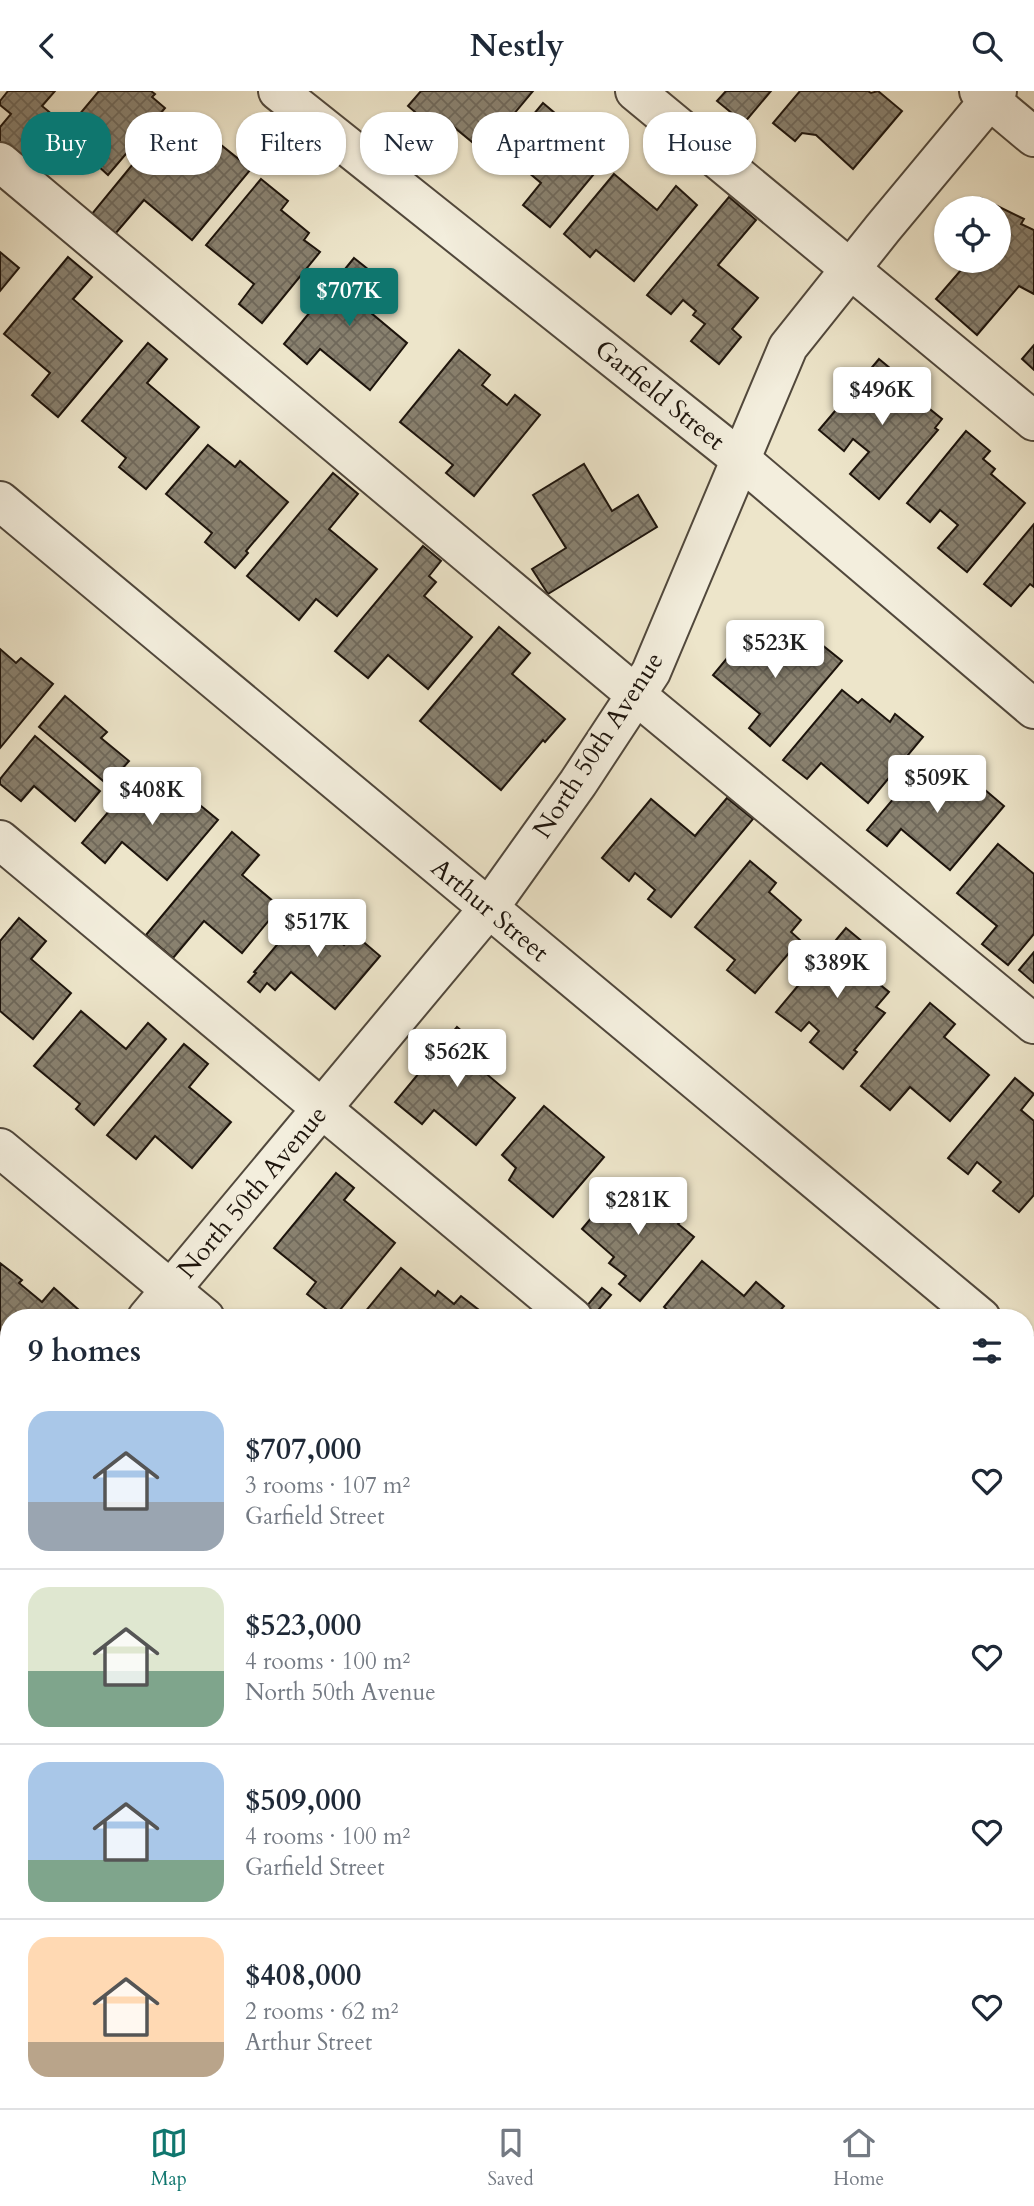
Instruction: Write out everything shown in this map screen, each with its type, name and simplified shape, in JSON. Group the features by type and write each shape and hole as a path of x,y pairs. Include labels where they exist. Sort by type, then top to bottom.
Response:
{"street":[{"name":"Garfield Street","path":"278,91 740,459 1034,709"},
{"path":"635,91 1034,421"},
{"name":"North 50th Avenue","path":"159,1304 488,909 578,783 651,673 788,347 988,94"},
{"path":"988,94 1034,137"},
{"path":"0,162 636,695 1034,1024"},
{"name":"Arthur Street","path":"0,501 970,1309"},
{"path":"0,840 562,1309"},
{"path":"0,1148 159,1304"}],"building":[{"path":"8,91 55,91 42,106 49,112 21,112 21,168 0,150 0,127 11,114 0,105"},
{"path":"99,91 151,91 155,94 152,97 165,108 162,112 125,112 125,155 111,171 111,112 81,112"},
{"path":"421,91 533,91 516,112 472,112 472,142 458,130 458,112 415,112 408,106"},
{"path":"726,91 771,91 753,112 730,112 717,101"},
{"path":"800,91 878,91 902,111 853,169 816,135 802,133 795,141 773,123"},
{"path":"543,103 554,112 536,112"},
{"path":"222,146 236,157 236,175 246,175 192,240 144,200 115,234 91,215 125,174 222,175"},
{"path":"532,175 593,175 550,227 523,205 541,183"},
{"path":"613,175 657,210 676,186 697,205 634,281 596,250 590,257 564,234"},
{"path":"261,179 288,201 281,210 309,233 304,240 320,252 262,323 239,304 254,284 206,245"},
{"path":"729,197 756,220 718,265 758,298 732,329 741,337 719,364 691,341 705,324 693,315 696,311 683,300 671,314 647,295"},
{"path":"1011,213 1024,219 1021,224 1034,230 1034,294 1019,286 977,335 936,299 958,273 1011,273"},
{"path":"0,252 19,268 0,291"},
{"path":"68,257 92,277 73,299 122,341 58,417 32,395 50,373 4,334"},
{"path":"354,258 384,282 364,307 407,343 370,390 320,349 307,364 284,344"},
{"path":"148,343 167,359 147,383 199,427 146,489 119,467 126,458 82,421"},
{"path":"1034,345 1034,370 1022,359"},
{"path":"459,350 490,375 482,385 507,405 515,395 540,415 474,496 446,473 453,465 400,422"},
{"path":"879,359 903,379 899,384 942,419 935,428 938,430 879,499 850,474 869,452 853,439 844,451 819,430"},
{"path":"966,431 990,451 983,459 995,469 991,474 1025,503 967,572 938,548 958,525 940,510 930,522 907,503"},
{"path":"208,445 235,467 240,461 288,502 235,568 205,542 212,533 166,494"},
{"path":"584,464 612,511 638,495 657,527 548,594 532,569 566,548 533,495"},
{"path":"333,473 358,494 329,529 377,569 337,616 316,599 299,620 247,576"},
{"path":"1034,524 1034,587 1030,584 1011,606 984,584"},
{"path":"423,546 441,561 429,576 436,582 424,596 472,637 428,689 388,655 368,678 335,651"},
{"path":"499,627 530,653 512,674 565,719 545,742 543,740 501,790 420,721"},
{"path":"752,628 792,661 812,637 842,661 770,746 749,728 760,714 713,675"},
{"path":"0,649 16,663 21,658 53,684 0,748"},
{"path":"842,690 858,703 862,699 890,722 895,714 923,737 868,803 821,763 807,779 783,760"},
{"path":"65,696 107,732 101,738 129,761 108,785 39,727"},
{"path":"35,736 100,791 75,821 34,786 21,801 0,784 0,779"},
{"path":"927,759 969,794 978,784 1004,806 950,870 901,829 887,846 867,830"},
{"path":"143,771 184,805 190,797 218,820 167,880 122,842 105,863 82,843"},
{"path":"727,798 753,819 671,917 648,899 655,890 635,873 629,881 602,858 651,799 695,836"},
{"path":"232,832 259,855 242,875 280,907 242,953 204,921 173,958 146,935"},
{"path":"998,844 1034,874 1034,934 1008,965 982,944 997,926 957,893"},
{"path":"750,861 776,883 769,892 801,920 791,932 800,940 755,993 727,970 735,960 695,927"},
{"path":"314,901 335,920 326,930 344,945 354,934 380,956 335,1009 291,972 275,990 267,983 260,992 248,982"},
{"path":"19,918 46,941 31,959 71,993 33,1039 0,1011 0,941"},
{"path":"846,928 871,949 857,966 889,992 876,1007 885,1013 854,1050 857,1052 843,1069 810,1042 819,1031 809,1022 801,1031 776,1012"},
{"path":"1034,952 1034,983 1019,970"},
{"path":"930,1003 955,1024 944,1037 989,1075 950,1121 910,1087 890,1110 861,1086"},
{"path":"81,1011 126,1049 148,1023 166,1039 94,1125 76,1109 80,1104 34,1066"},
{"path":"457,1027 488,1053 477,1066 515,1098 476,1145 434,1110 422,1124 395,1102"},
{"path":"184,1044 208,1064 189,1087 231,1122 192,1168 155,1136 136,1159 107,1135"},
{"path":"1015,1078 1034,1094 1021,1110 1034,1121 1034,1195 1019,1212 993,1191 1001,1182 977,1162 968,1174 948,1158"},
{"path":"544,1106 604,1157 553,1217 509,1180 516,1168 502,1155"},
{"path":"336,1173 354,1188 344,1200 395,1243 341,1309 326,1309 307,1294 316,1282 274,1248"},
{"path":"624,1179 639,1191 642,1187 682,1220 678,1224 694,1237 640,1301 619,1284 626,1276 609,1263 614,1257 582,1229"},
{"path":"702,1261 744,1296 756,1282 784,1306 782,1309 664,1307"},
{"path":"0,1263 22,1280 19,1283 42,1302 54,1288 78,1309 0,1309"},
{"path":"401,1268 435,1296 438,1291 454,1304 461,1296 478,1309 367,1309"},
{"path":"602,1288 611,1295 599,1309 585,1308"}]}
